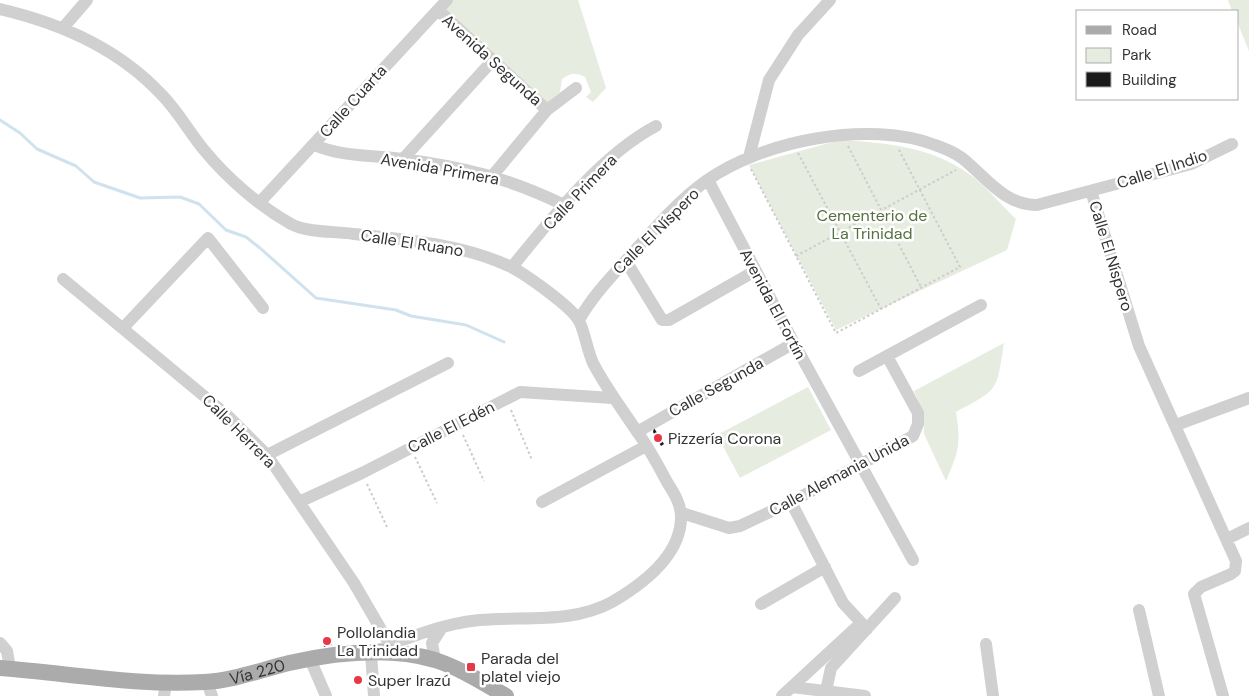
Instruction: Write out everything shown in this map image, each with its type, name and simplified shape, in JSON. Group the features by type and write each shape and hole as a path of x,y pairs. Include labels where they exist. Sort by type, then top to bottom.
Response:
{"main road":[{"name":"Vía 220","path":"5,668 165,690 210,689 310,659 371,653 406,655 435,660 506,696"}],"street":[{"path":"63,28 88,0"},
{"name":"Calle Cuarta","path":"260,202 314,144 346,106 447,0"},
{"path":"747,158 769,80 798,35 830,0"},
{"name":"Calle El Ruano","path":"0,10 29,16 63,28 106,50 139,74 167,100 203,149 230,178 293,225 302,228 462,248 512,267 545,290 579,320"},
{"name":"Avenida Segunda","path":"438,10 547,110"},
{"path":"403,159 493,60"},
{"path":"493,175 547,110 576,88"},
{"name":"Calle Primera","path":"512,267 564,204 634,138 656,126"},
{"name":"Calle El Níspero","path":"579,320 601,287 665,218 708,180 747,158 838,134 891,134 934,144 961,157 1010,200 1024,205 1037,205 1092,191 1139,346 1236,561 1235,571 1201,587 1194,594 1223,696"},
{"name":"Avenida Primera","path":"314,144 346,155 403,159 493,175 529,188 564,204"},
{"name":"Calle El Indio","path":"1092,191 1190,164 1232,144"},
{"name":"Avenida El Fortín","path":"708,180 794,343 862,464"},
{"path":"123,328 208,238 262,308"},
{"path":"626,261 662,320 669,320 755,271"},
{"name":"Calle Herrera","path":"63,279 228,416 267,455 364,598 390,644"},
{"path":"859,371 981,306"},
{"path":"374,696 371,653 390,644 440,628 479,620 523,620 572,616 609,604 636,586 661,564 675,546 682,513 678,499 637,432 612,398 592,360 579,320"},
{"name":"Calle Segunda","path":"637,432 794,343"},
{"name":"Calle Alemania Unida","path":"682,513 729,528 740,526 791,502 913,436 918,424 918,413 886,356"},
{"path":"267,455 448,363"},
{"name":"Calle El Edén","path":"299,502 362,473 520,392 612,398"},
{"path":"1176,425 1249,398"},
{"path":"542,502 646,446"},
{"path":"862,464 913,560"},
{"path":"791,502 843,603 864,626"},
{"path":"1226,539 1249,528"},
{"path":"761,604 825,567"},
{"path":"782,696 895,598"},
{"path":"1139,610 1159,696"},
{"path":"826,691 831,668 864,626"},
{"path":"435,660 432,643 440,628"},
{"path":"0,643 7,652 5,668"},
{"path":"986,644 993,696"},
{"path":"310,659 326,696"},
{"path":"792,686 865,696"}],"path":[{"path":"747,158 836,334 960,267 891,134"},
{"path":"847,144 922,287"},
{"path":"798,153 881,309"},
{"path":"796,256 956,170"},
{"path":"506,399 532,460"},
{"path":"458,423 484,481"},
{"path":"411,448 437,503"},
{"path":"362,473 387,527"}],"green space":[{"path":"453,0 578,0 606,88 593,102 586,97 591,92 585,77 571,74 562,79 560,92 547,103 444,9"},
{"path":"1228,0 1249,0 1249,51 1239,26 1239,10 1232,10"},
{"name":"Cementerio de La Trinidad","path":"840,140 891,145 923,152 939,157 969,174 1016,219 1007,250 836,330 749,165"},
{"path":"1004,343 994,387 981,398 956,412 958,447 946,481 924,434 924,414 914,391"},
{"path":"808,387 831,430 740,478 717,435"}],"building":[{"name":"Pizzería Corona","path":"654,428 664,444 661,446 653,432"},
{"name":"Pollolandia La Trinidad","path":"329,636 332,645 324,647 322,638"}],"waterway":[{"path":"0,120 20,133 37,149 76,166 94,182 140,198 180,197 199,204 226,230 246,237 260,248 316,298 396,310 411,316 466,325 504,342"}],"place":[{"name":"Pizzería Corona","path":"658,438"},
{"name":"Pollolandia La Trinidad","path":"327,641"},
{"name":"Parada del platel viejo","path":"471,667"},
{"name":"Super Irazú","path":"358,680"}]}
